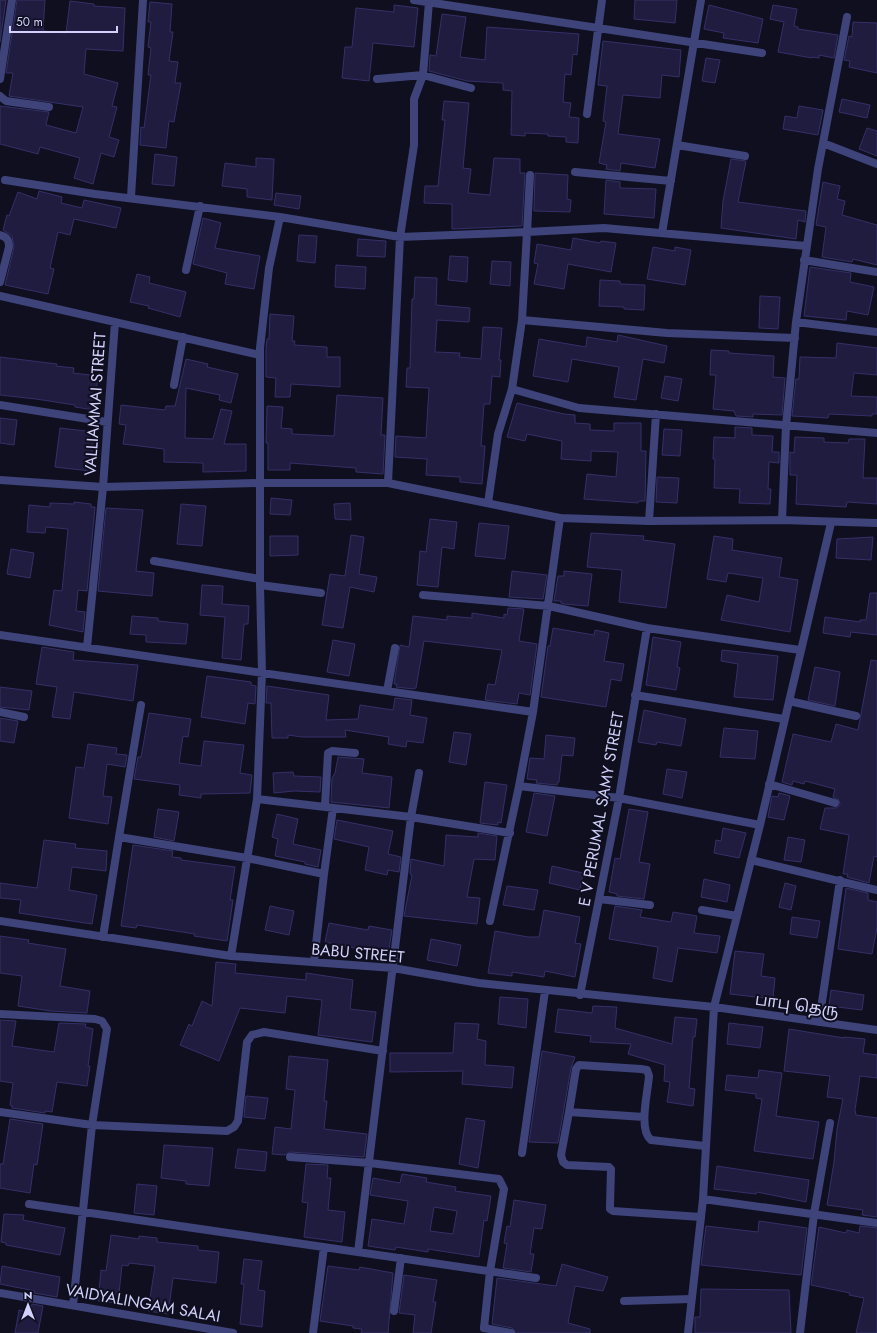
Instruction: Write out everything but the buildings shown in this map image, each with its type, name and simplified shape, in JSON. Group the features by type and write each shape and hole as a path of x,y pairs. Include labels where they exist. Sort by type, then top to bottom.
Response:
{"street":[{"path":"0,79 12,0"},
{"path":"131,197 143,0"},
{"path":"414,0 762,53"},
{"path":"587,114 602,0"},
{"path":"662,232 701,0"},
{"path":"388,483 400,237 414,145 414,99 423,75 429,2"},
{"path":"782,520 786,426 796,322 804,260 847,17"},
{"path":"376,79 423,75 471,88"},
{"path":"0,96 6,101 48,107"},
{"path":"824,143 877,164"},
{"path":"677,145 745,156"},
{"path":"575,172 671,181"},
{"path":"488,503 498,434 512,389 522,320 530,175"},
{"path":"5,180 95,194 131,197 280,217 400,237 604,228 806,246"},
{"path":"186,270 200,206"},
{"path":"231,956 257,798 262,672 260,582 260,355 269,268 280,217"},
{"path":"0,235 5,236 9,241 9,247 0,282"},
{"path":"804,260 877,272"},
{"path":"0,296 260,355"},
{"path":"522,320 667,333 795,338"},
{"name":"VALLIAMMAI STREET","path":"87,647 102,487 115,322"},
{"path":"796,322 877,332"},
{"path":"174,385 183,337"},
{"path":"512,389 579,408 877,433"},
{"path":"0,405 107,422"},
{"path":"649,521 656,414"},
{"path":"0,480 102,487 260,483 388,483 560,518 649,521 782,520 831,523 877,523"},
{"path":"490,921 510,833 533,712 550,606 560,518"},
{"path":"688,1333 703,1199 714,1007 760,825 831,523"},
{"path":"154,561 321,594"},
{"path":"423,595 550,606 646,628 800,650"},
{"name":"E V PERUMAL SAMY STREET","path":"580,995 619,798 646,628"},
{"path":"0,635 533,712"},
{"path":"387,691 395,648"},
{"path":"635,695 784,720"},
{"path":"789,700 856,716"},
{"path":"103,937 141,705"},
{"path":"0,712 24,717"},
{"path":"325,806 328,753 332,751 355,753"},
{"path":"358,1252 411,817 419,773"},
{"path":"769,784 835,803"},
{"path":"519,786 619,798 760,825"},
{"path":"257,798 411,817 510,833"},
{"path":"314,962 324,874 334,808"},
{"path":"119,837 247,858 324,874"},
{"path":"751,860 877,890"},
{"path":"819,1022 840,880"},
{"path":"599,899 650,905"},
{"path":"702,910 737,916"},
{"name":"BABU STREET","path":"0,921 231,956 393,968 479,983 580,995 714,1007"},
{"path":"522,1153 545,991"},
{"name":"பாபு தெரு","path":"714,1007 877,1030"},
{"path":"0,1014 95,1019 102,1021 107,1029 92,1125 73,1305"},
{"path":"0,1112 92,1125 227,1131 234,1127 238,1121 247,1042 252,1035 264,1032 383,1051"},
{"path":"701,1217 613,1211 610,1209 611,1169 609,1167 567,1165 563,1162 561,1155 576,1069 582,1064 647,1070 649,1076 644,1117 645,1134 651,1140 705,1146"},
{"path":"569,1112 644,1117"},
{"path":"800,1333 814,1214 830,1123"},
{"path":"290,1157 370,1163 499,1179 504,1189 490,1271 484,1328 511,1333"},
{"path":"703,1199 877,1223"},
{"path":"29,1204 536,1278"},
{"path":"313,1333 324,1247"},
{"path":"394,1311 401,1258"},
{"name":"VAIDYALINGAM SALAI","path":"0,1293 233,1333"},
{"path":"624,1301 691,1300"}]}
